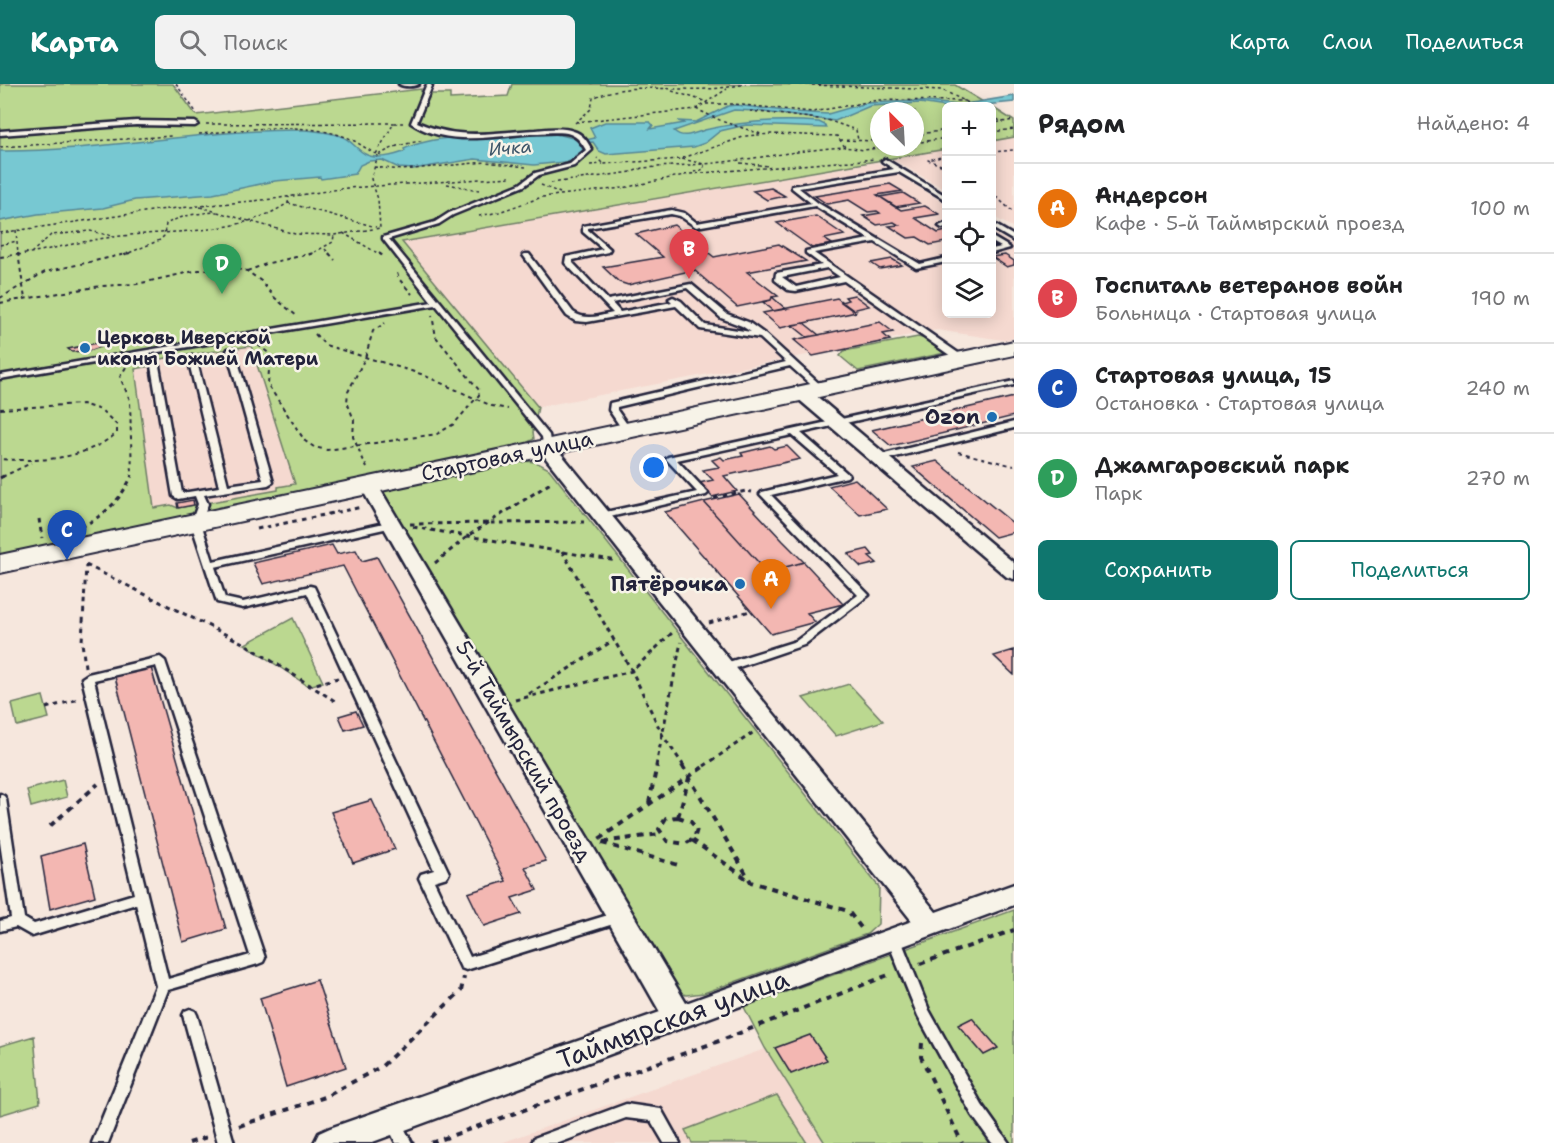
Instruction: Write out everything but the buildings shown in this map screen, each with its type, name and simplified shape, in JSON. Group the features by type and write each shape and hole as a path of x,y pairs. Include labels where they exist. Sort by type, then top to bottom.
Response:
{"street":[{"name":"Стартовая улица","path":"0,564 196,523 370,479 547,448 1014,349"},
{"path":"811,391 836,421 1014,573"},
{"path":"547,448 641,565 695,622 723,668 930,924"},
{"name":"5-й Таймырский проезд","path":"370,479 393,524 679,1018"},
{"name":"Таймырская улица","path":"330,1143 399,1132 679,1018 1014,894"}],"lane":[{"path":"402,84 416,84"},
{"path":"429,86 414,123 423,128 460,135 571,132 586,144 572,165 537,174 522,185 451,214 437,223 385,238 546,437 547,448"},
{"path":"0,133 136,123 195,124"},
{"path":"885,161 942,196"},
{"path":"901,170 794,187 816,204 919,266 942,261"},
{"path":"618,314 569,263 569,259 607,249 585,231 585,227 670,212 682,214 696,225 816,204"},
{"path":"996,228 1014,239"},
{"path":"876,240 808,252 961,359"},
{"path":"996,242 1006,248 996,250"},
{"path":"527,255 570,314 578,319 587,320 678,303"},
{"path":"828,266 779,275 777,278 796,289 847,279"},
{"path":"607,302 688,286 724,316 745,324 763,337 791,363 811,391"},
{"path":"663,291 703,327 763,337"},
{"path":"0,377 437,303"},
{"path":"155,366 178,496 268,482 231,351"},
{"path":"192,358 224,489"},
{"path":"627,430 613,410 613,405 791,363"},
{"path":"703,493 671,459 1014,383"},
{"path":"879,458 1014,425"},
{"path":"765,494 844,475 794,432"},
{"path":"199,493 203,504 196,523 221,600 243,605 310,589 442,873 426,878 466,964 618,916"},
{"path":"601,516 703,493"},
{"path":"723,668 800,643 864,595 765,494"},
{"path":"210,565 393,524"},
{"path":"100,1143 163,986 88,678 160,661 258,958 163,986"},
{"path":"0,799 18,921"},
{"path":"0,926 18,921 32,930 141,897"},
{"path":"884,941 906,969 923,1012 977,1110 1001,1143"},
{"path":"190,1016 224,1137"},
{"path":"540,1143 626,1112 656,1114 672,1143"}],"path":[{"path":"176,84 199,117 195,124"},
{"path":"575,123 696,109 720,91 746,84"},
{"path":"788,84 942,90 967,101"},
{"path":"571,132 575,123 591,109 593,98 603,90 621,86 663,89 731,87"},
{"path":"663,89 695,96 706,103 734,103 809,112 830,111 865,101 967,101"},
{"path":"696,109 723,122 765,136"},
{"path":"750,111 837,123 856,130 858,140"},
{"path":"996,118 1002,122"},
{"path":"996,123 1014,120"},
{"path":"272,123 289,129"},
{"path":"380,228 378,199 371,179 377,154 394,123"},
{"path":"195,124 414,123"},
{"path":"193,135 289,129 343,136 357,141 377,154"},
{"path":"996,131 1014,129"},
{"path":"924,134 942,131"},
{"path":"377,154 410,142 460,135"},
{"path":"0,147 174,136"},
{"path":"586,144 603,164 682,159 736,138 837,136 845,147"},
{"path":"924,142 942,139"},
{"path":"840,140 870,141"},
{"path":"540,184 632,172 642,168 732,162 813,148 870,149"},
{"path":"689,174 879,159 864,150"},
{"path":"996,152 1014,150"},
{"path":"942,157 928,160 942,165"},
{"path":"682,159 704,164"},
{"path":"374,167 392,171 410,171 480,162 531,167"},
{"path":"732,162 777,168"},
{"path":"437,223 499,212 542,197 640,186 704,169 704,164"},
{"path":"0,233 347,188 442,183 537,174"},
{"path":"442,183 478,190 522,185"},
{"path":"0,257 29,254 114,237 250,223 263,218 288,202 289,197"},
{"path":"996,197 1014,213"},
{"path":"288,202 380,228"},
{"path":"197,206 295,234 334,235 380,228"},
{"path":"0,298 45,272 135,252 160,240 166,224 173,219 217,212"},
{"path":"16,230 26,299"},
{"path":"29,254 51,235 90,231 114,237"},
{"path":"343,233 385,257"},
{"path":"247,271 268,262 297,259 325,249 333,242 334,235"},
{"path":"0,245 17,241"},
{"path":"325,249 335,260"},
{"path":"255,344 270,354 271,359 266,375 268,385 305,441 314,447 327,450 358,446 437,434 447,429 478,399 479,390 436,337 431,311 427,305 405,287 396,270"},
{"path":"370,479 353,437 354,420 347,402 348,392 364,358 373,331 395,317 395,310"},
{"path":"73,529 101,517 125,492 134,474 130,400 120,377 125,368 133,363"},
{"path":"0,409 72,402 88,404 103,410 117,425 117,433 110,440 94,448 35,461 0,459"},
{"path":"932,445 1014,466"},
{"path":"0,478 35,461"},
{"path":"422,573 468,536 553,483 545,474"},
{"path":"703,493 711,499 746,491 765,494"},
{"path":"393,524 584,522 578,514"},
{"path":"39,519 43,544"},
{"path":"393,524 641,565"},
{"path":"41,536 52,534"},
{"path":"562,551 632,671 663,736 690,776 751,882"},
{"path":"88,678 83,662 82,629 87,593 86,565 245,644 338,703"},
{"path":"497,704 632,671 695,622 750,611"},
{"path":"649,805 663,736 695,622"},
{"path":"525,697 614,640"},
{"path":"308,686 350,675"},
{"path":"46,708 92,696"},
{"path":"660,834 659,830 663,821 678,817 694,825 697,834 685,844 673,844 660,834 592,844 768,723"},
{"path":"50,826 111,773"},
{"path":"678,817 690,776"},
{"path":"692,840 751,882 848,911 884,941"},
{"path":"601,843 678,865"},
{"path":"431,1143 719,1041 1014,930"},
{"path":"189,1143 224,1137 325,1097 382,1066 461,991 466,964"},
{"path":"923,1012 921,1057 957,1135 963,1143"},
{"path":"957,1135 957,1143"}],"shaded area":[{"path":"1014,137 1014,228 996,218 996,140"},
{"path":"942,150 942,188 890,158 924,156 924,153"},
{"path":"876,162 942,202 942,318 996,318 996,234 1014,245 1014,338 1003,340 937,330 538,407 401,242"},
{"path":"251,345 295,484 278,487 278,490 178,508 171,505 153,508 135,368 149,366 153,360"},
{"path":"765,1049 824,1143 501,1143"}],"green space":[{"path":"0,84 173,84 196,115 421,89 421,94 450,94 450,99 508,96 512,84 955,85 983,102 942,102 942,150 924,153 924,102 870,102 870,156 905,156 402,242 538,407 533,432 534,439 524,444 0,556","holes":["251,346 295,484 278,487 278,490 178,508 171,505 154,508 135,369 150,366 153,360"]},
{"path":"996,110 1014,121 1014,137 996,140"},
{"path":"918,337 926,339 945,353 858,371 840,356 844,351"},
{"path":"523,461 536,462 549,469 879,887 878,924 867,934 704,993 686,995 673,990 382,496 383,491 390,488"},
{"path":"293,618 323,682 308,686 245,644"},
{"path":"849,684 883,721 836,736 803,698"},
{"path":"43,696 49,718 17,726 12,704"},
{"path":"63,780 67,797 31,807 27,790"},
{"path":"1014,910 1014,1143 825,1143 765,1048 744,1007"},
{"path":"34,1036 40,1103 0,1115 0,1046"},
{"path":"777,1095 807,1143 692,1143 685,1130"}],"water":[{"path":"1014,96 1014,102 977,102"},
{"path":"916,101 942,103 942,106 924,102 891,102"},
{"name":"Ичка","path":"870,103 870,106 835,121 734,110 674,131 682,135 691,135 723,126 777,121 819,122 826,128 746,125 720,131 705,143 694,147 606,154 599,151 593,142 579,143 583,150 575,156 574,161 534,165 475,159 413,169 399,168 382,160 369,161 360,165 355,174 321,179 320,177 275,181 213,194 135,200 103,208 38,214 0,221 0,151 76,148 227,133 303,130 338,135 365,154 379,157 401,153 405,151 404,149 420,143 458,137 555,134 589,139 595,138 590,128 605,122 650,122 653,125 650,129 685,123 678,121 696,122 728,106 736,105 828,114"}],"place":[{"name":"Госпиталь ветеранов войн","path":"689,279"},
{"name":"Джамгаровский парк","path":"222,294"},
{"name":"Церковь Иверской иконы Божией Матери","path":"85,348"},
{"name":"Ozon","path":"992,417"},
{"name":"Стартовая улица, 15","path":"67,560"},
{"name":"Пятёрочка","path":"740,584"},
{"name":"Андерсон","path":"771,609"}]}
